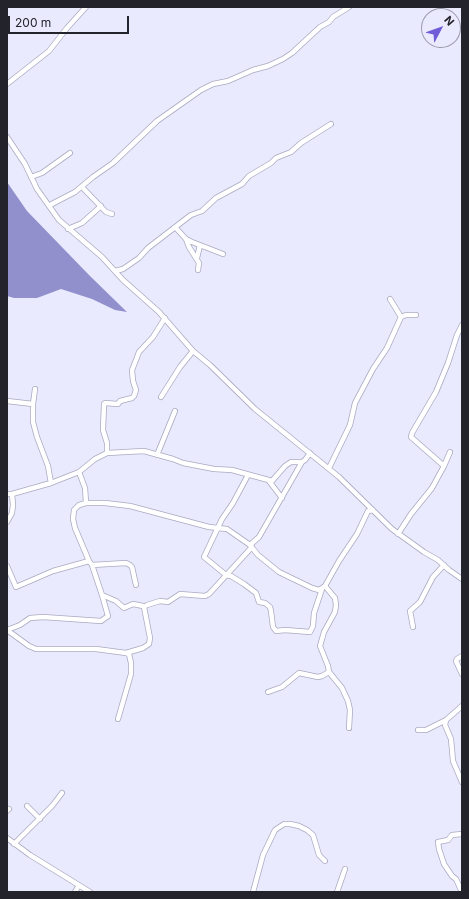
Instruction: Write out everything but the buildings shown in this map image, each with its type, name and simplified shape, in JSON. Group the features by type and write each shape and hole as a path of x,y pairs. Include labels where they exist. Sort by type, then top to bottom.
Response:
{"street":[{"path":"7,84 49,50 86,7"},
{"path":"50,205 75,192 101,170 114,163 157,121 201,90 213,84 228,81 253,70 283,60 320,27 349,7"},
{"path":"115,271 123,269 139,258 148,248 191,215 202,212 216,198 242,184 249,176 271,163 276,158 291,152 331,124"},
{"path":"7,136 19,154 37,189 50,205 59,220 102,257 123,280 165,318 193,351 210,365 257,410 329,468 398,534 438,560 462,579"},
{"path":"31,177 42,173 70,153"},
{"path":"82,187 106,212 112,214"},
{"path":"68,228 82,223 100,206"},
{"path":"175,228 186,239 223,254"},
{"path":"186,239 199,263 198,270"},
{"path":"197,258 200,245"},
{"path":"390,299 401,317"},
{"path":"329,468 350,425 355,403 373,369 387,348 401,317 406,315 416,315"},
{"path":"107,454 107,443 103,430 104,404 118,404 120,401 132,398 134,396 136,390 132,370 139,352 153,337 165,318"},
{"path":"444,466 411,437 436,392 462,325"},
{"path":"161,397 180,367 193,351"},
{"path":"35,390 33,422 44,454 51,483"},
{"path":"7,400 33,404"},
{"path":"157,455 175,411"},
{"path":"7,522 12,513 13,505 10,494 51,483 80,472 95,459 107,454 144,451 183,463 214,469 232,470 269,481 282,498"},
{"path":"398,534 411,514 432,488 450,452"},
{"path":"102,595 116,601 124,608 133,604 144,607 160,601 168,602 180,594 205,596 226,575 259,537 302,462 310,453"},
{"path":"269,481 272,481 280,471 291,462 302,462"},
{"path":"80,472 85,488 86,503"},
{"path":"248,475 233,503 222,519 204,557 226,575 232,576 241,581 256,593 259,602 265,603 270,607 273,627 276,631 285,630 310,632 313,626 314,613 323,588 357,534 368,511 373,510"},
{"path":"7,630 20,625 30,618 43,617 101,621 108,616 102,595 75,528 73,519 74,510 79,505 86,503 105,503 130,506 226,529 251,546 258,555 279,572 312,588 319,590 323,588"},
{"path":"7,566 16,587 53,571 90,563 126,563 132,567 136,585"},
{"path":"413,627 410,611 422,598 432,577 444,565"},
{"path":"323,588 337,601 335,612 320,643 329,672 342,688 348,701 350,710 349,728"},
{"path":"7,630 29,646 36,649 96,649 126,653 143,648 149,644 150,638 144,607"},
{"path":"118,719 131,674 130,656 126,653"},
{"path":"462,656 456,661 462,674"},
{"path":"268,692 282,687 299,673 318,677 329,672"},
{"path":"418,730 426,730 446,720 462,706"},
{"path":"446,720 445,725 451,739 453,761 462,782"},
{"path":"14,844 40,819 62,793"},
{"path":"27,806 40,819"},
{"path":"253,892 263,855 275,830 284,824 290,824 303,828 313,835 319,855 325,861"},
{"path":"462,834 452,835 448,840 438,842 444,864 452,876 456,879 462,892"},
{"path":"7,838 45,865 90,892"},
{"path":"337,892 345,869"},
{"path":"75,892 80,885"}],"water":[{"path":"7,182 27,211 127,312 115,310 92,299 61,289 37,298 14,298 7,296"}]}
